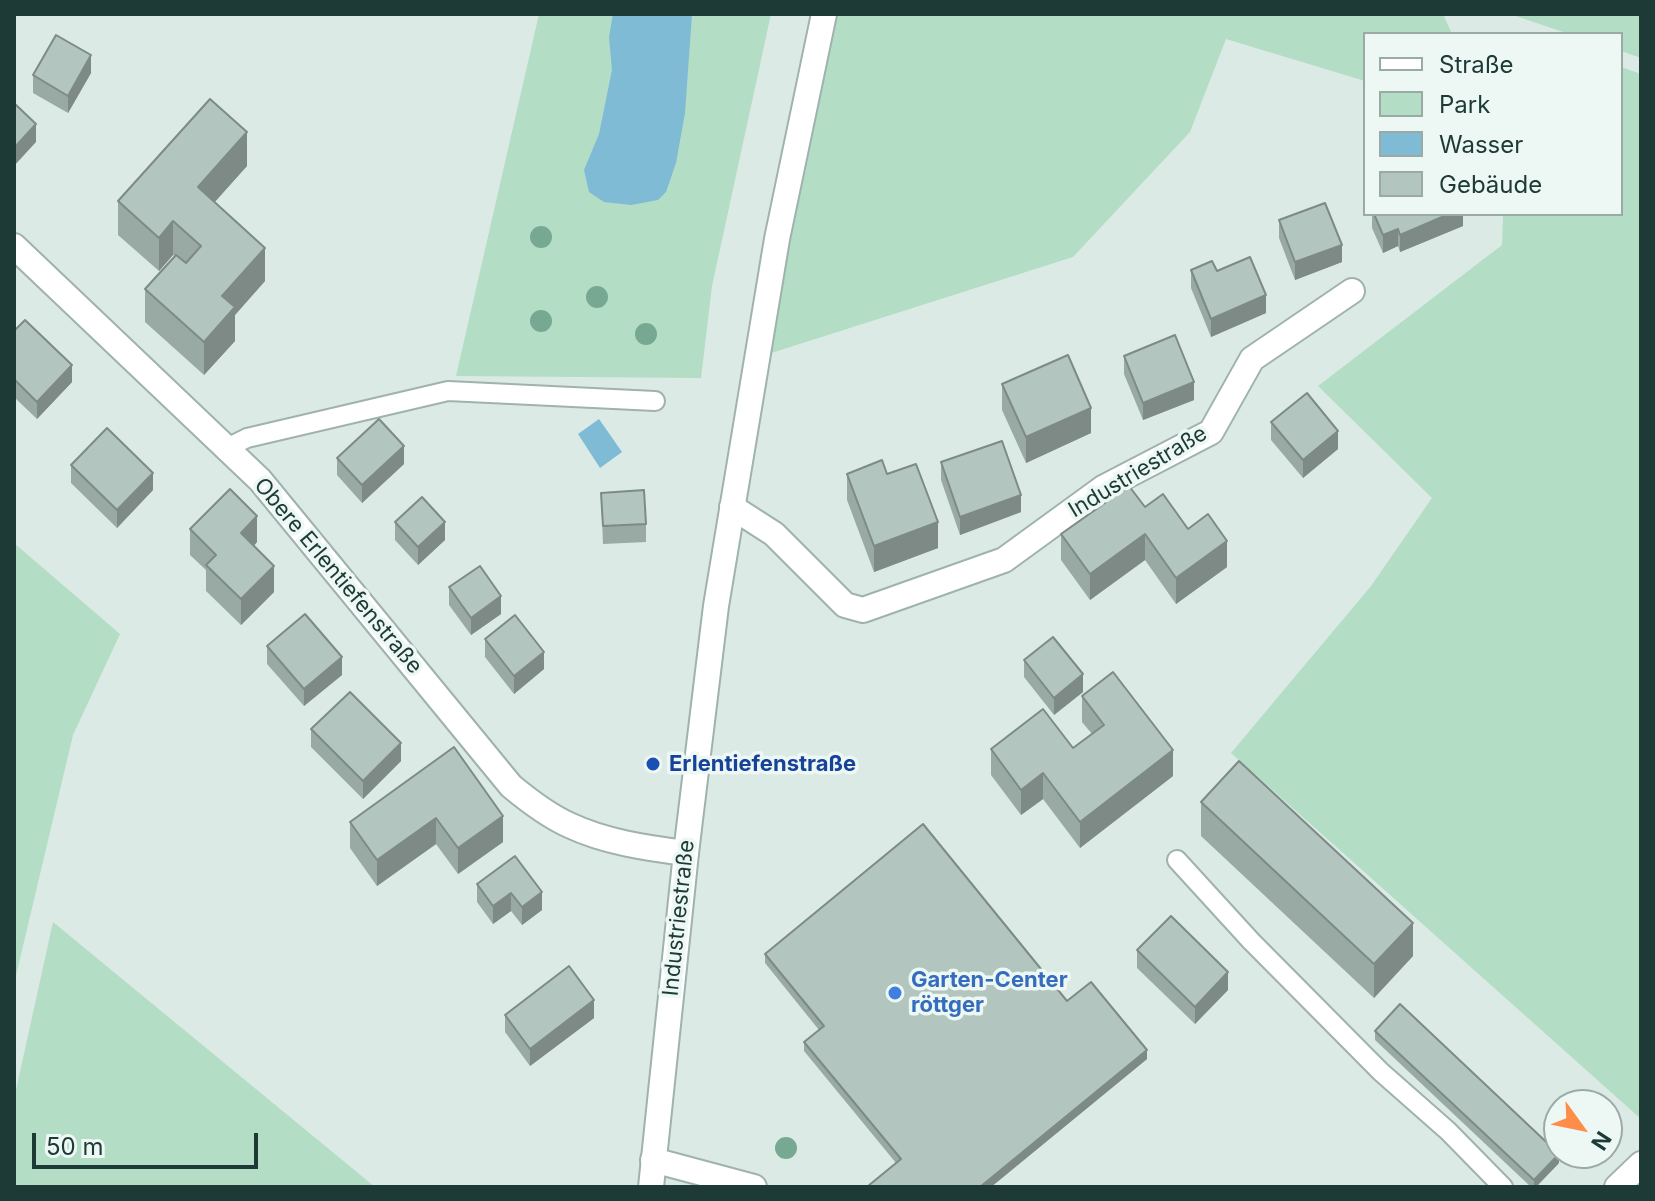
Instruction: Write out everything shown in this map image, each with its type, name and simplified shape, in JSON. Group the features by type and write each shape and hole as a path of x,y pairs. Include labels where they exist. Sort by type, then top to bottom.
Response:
{"street":[{"name":"Industriestraße","path":"651,1187 716,606 777,239 824,14"},
{"name":"Obere Erlentiefenstraße","path":"14,246 260,480 511,786 537,807 569,825 619,842 686,853"},
{"name":"Industriestraße","path":"732,507 774,534 845,605 863,610 1004,560 1103,488 1211,432 1252,359 1352,291"},
{"path":"653,1160 754,1187"},
{"path":"1617,1187 1641,1164"}],"lane":[{"path":"225,449 247,438 448,391 655,401"},
{"path":"1177,860 1251,941 1370,1061 1448,1131 1503,1187"}],"green space":[{"path":"539,14 771,14 712,286 701,378 456,376"},
{"path":"814,14 1443,14 1451,32 1363,32 1363,80 1226,39 1190,132 1073,257 743,362"},
{"path":"1510,14 1641,14 1641,58 1623,52 1623,32 1563,32"},
{"path":"1623,68 1641,74 1641,1119 1623,1103 1623,1089 1607,1089 1231,753 1371,586 1432,498 1318,386 1502,245 1503,216 1623,216"},
{"path":"14,543 120,634 73,735 14,984"},
{"path":"53,922 375,1187 14,1187 14,1099"}],"water":[{"path":"613,14 692,14 685,113 676,163 666,192 658,200 631,205 604,202 589,192 584,170 599,134 612,70 609,37"},
{"path":"599,419 622,452 600,468 578,434"}],"building":[{"path":"56,35 91,55 68,96 33,75"},
{"path":"210,99 247,132 198,187 265,248 222,296 235,307 204,342 145,289 176,255 186,263 201,246 173,221 159,238 118,201"},
{"path":"14,103 36,124 14,148"},
{"path":"1325,203 1342,245 1295,262 1279,220"},
{"path":"1375,216 1444,216 1400,235 1398,229 1383,235"},
{"path":"1250,257 1266,295 1211,319 1191,270 1212,261 1217,271"},
{"path":"25,320 72,365 37,402 14,379 14,331"},
{"path":"1175,335 1194,382 1143,403 1124,356"},
{"path":"1068,355 1091,408 1026,437 1002,384"},
{"path":"1307,393 1338,431 1303,460 1271,422"},
{"path":"379,419 404,446 362,485 337,458"},
{"path":"107,428 153,473 117,510 71,465"},
{"path":"1002,441 1021,495 960,517 941,462"},
{"path":"882,460 887,474 916,464 938,522 874,546 847,474"},
{"path":"1129,486 1145,507 1163,494 1188,529 1208,514 1227,541 1176,578 1145,534 1090,574 1061,534"},
{"path":"230,489 257,516 241,533 274,566 241,599 206,565 216,555 190,529"},
{"path":"644,490 646,524 603,526 601,493"},
{"path":"422,497 445,522 418,547 395,522"},
{"path":"480,566 501,596 471,618 449,587"},
{"path":"305,614 342,657 304,689 267,646"},
{"path":"515,615 544,652 514,676 485,639"},
{"path":"1053,637 1083,674 1054,698 1024,660"},
{"path":"1113,672 1173,750 1080,822 1043,773 1021,790 991,749 1043,709 1073,748 1104,725 1082,696"},
{"path":"350,692 401,743 363,781 311,729"},
{"path":"454,747 503,816 458,848 436,818 377,860 350,822"},
{"path":"1239,761 1413,923 1374,964 1201,802"},
{"path":"923,824 1067,1001 1091,982 1147,1050 980,1187 868,1186 901,1159 804,1042 824,1026 765,954"},
{"path":"515,856 542,892 522,907 511,893 493,906 477,884"},
{"path":"1171,916 1228,972 1195,1007 1137,950"},
{"path":"569,966 594,1000 530,1049 505,1015"},
{"path":"1400,1004 1543,1139 1545,1169 1534,1180 1375,1031"}],"place":[{"name":"Erlentiefenstraße","path":"653,764"},
{"name":"Garten-Center röttger","path":"895,993"}]}
